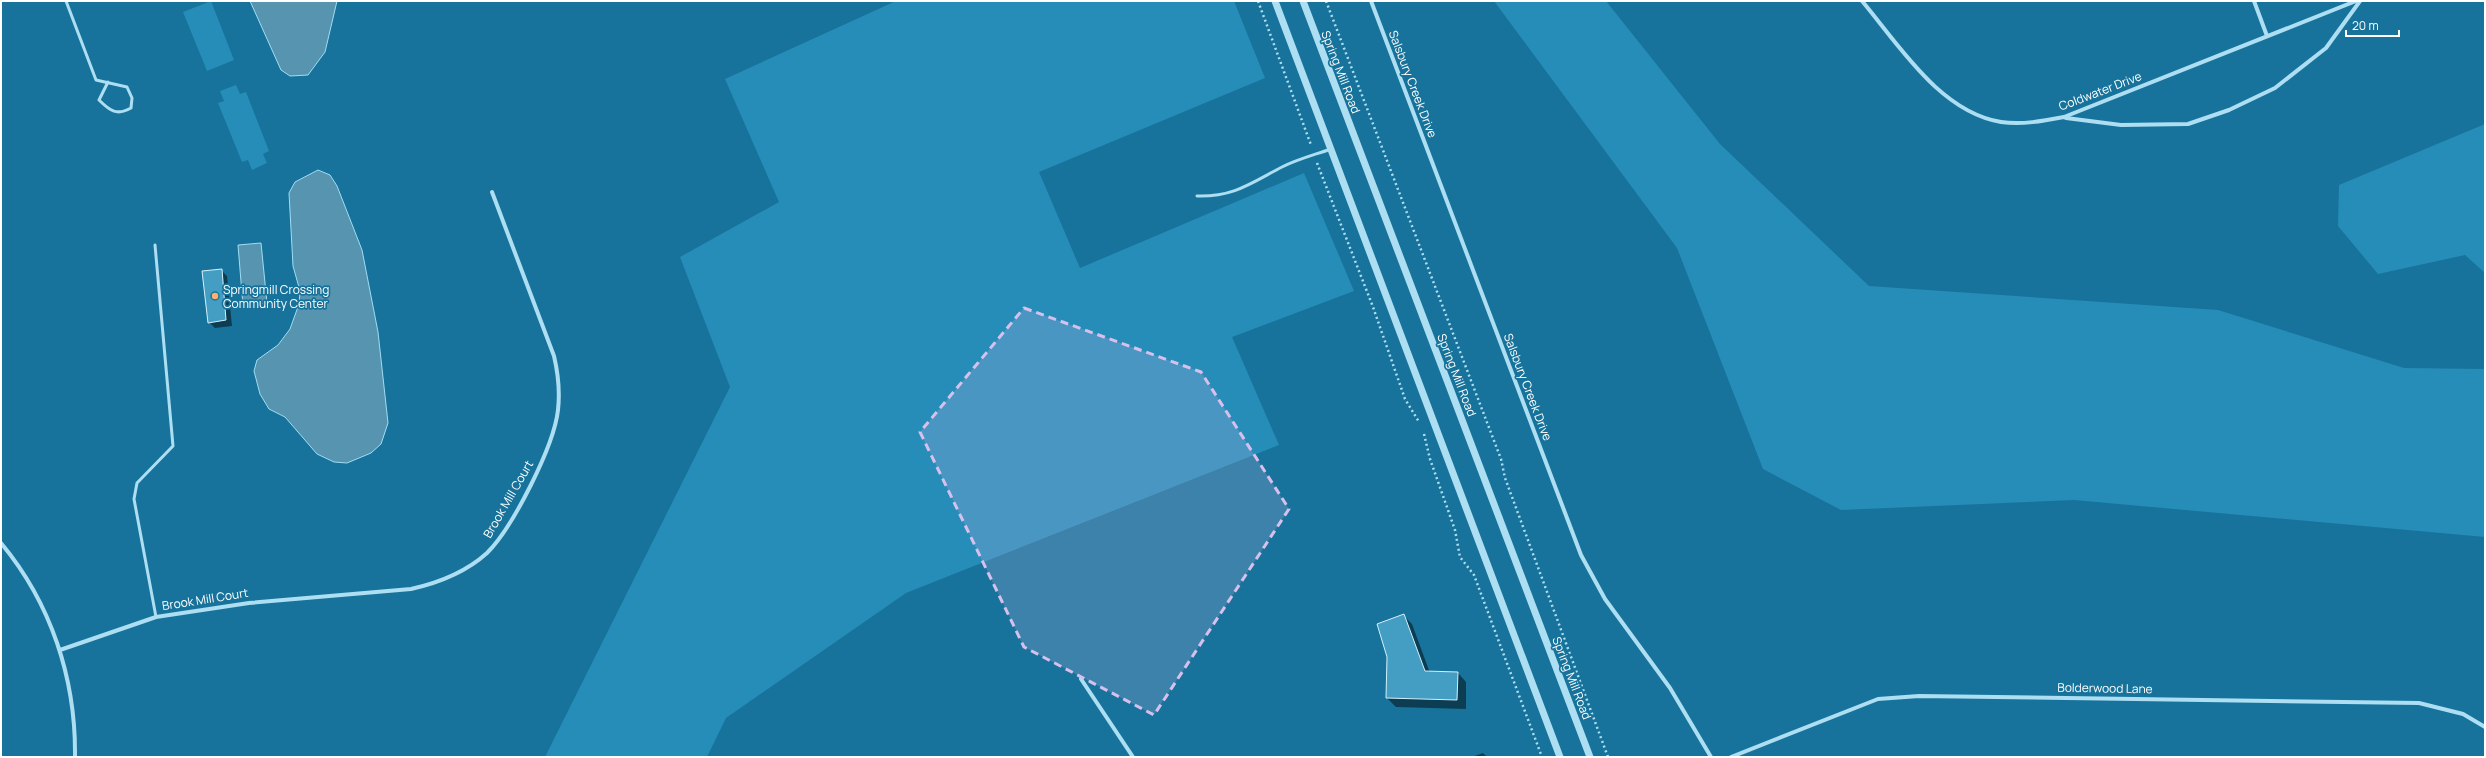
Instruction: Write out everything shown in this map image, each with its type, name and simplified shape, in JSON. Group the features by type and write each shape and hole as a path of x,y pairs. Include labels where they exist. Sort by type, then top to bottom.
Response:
{"street":[{"path":"1275,1 1560,757"},
{"name":"Spring Mill Road","path":"1303,1 1590,757"},
{"name":"Salsbury Creek Drive","path":"1371,1 1581,555 1605,599 1670,688 1711,757"},
{"name":"Coldwater Drive","path":"1862,1 1934,87 1976,115 2000,122 2025,123 2064,117 2356,1"},
{"path":"2254,1 2267,36"},
{"path":"2064,117 2121,125 2188,124 2229,110 2275,88 2326,48 2360,1"},
{"name":"Brook Mill Court","path":"60,650 156,617 249,603 411,589 434,583 470,566 486,553 499,539 543,459 558,411 558,386 554,356 492,192"},
{"path":"1,543 14,559 37,594 60,650 71,694 76,729 76,757"},
{"path":"1081,679 1133,757"},
{"name":"Bolderwood Lane","path":"1731,757 1878,699 1919,696 2419,703 2464,714 2485,727"}],"lane":[{"path":"66,1 96,80 108,82 126,87 132,98 131,108 122,112 110,111 99,100 108,82"},
{"path":"1197,196 1216,197 1244,189 1282,168 1331,149"},
{"path":"156,245 173,446 137,483 134,499 156,617"}],"path":[{"path":"1258,1 1314,155 1373,307 1405,399 1422,426 1430,459 1456,530 1460,557 1474,575 1542,757"},
{"path":"1326,1 1501,459 1505,478 1608,757"}],"highlighted area":[{"path":"1024,308 1201,372 1289,509 1154,715 1024,647 920,432"}],"shaded area":[{"path":"211,1 234,60 207,71 183,12"},
{"path":"250,1 337,1 325,52 308,75 290,76 281,70"},
{"path":"896,1 1234,1 1265,78 1039,172 1080,268 1304,173 1354,291 1232,337 1279,445 906,593 726,718 707,757 545,757 730,387 680,257 779,202 725,79"},
{"path":"1494,1 1606,1 1720,144 1869,286 2218,310 2404,368 2485,369 2485,537 2074,500 1841,510 1763,469 1677,248"},
{"path":"236,85 240,94 246,92 269,151 263,154 267,163 252,170 248,160 242,162 218,103 224,101 220,91"},
{"path":"2485,124 2485,273 2465,255 2378,274 2338,226 2339,185"},
{"path":"318,170 330,175 337,186 362,250 378,332 388,423 381,444 371,453 347,463 334,462 317,454 285,417 269,409 260,394 254,371 257,360 278,345 290,329 299,304 300,291 293,266 289,193 295,182"},
{"path":"261,243 267,303 243,306 238,245"}],"building":[{"name":"Springmill Crossing Community Center","path":"222,269 226,320 208,323 202,271"},
{"path":"1404,614 1425,671 1458,672 1457,700 1386,698 1387,657 1377,624"}],"place":[{"name":"Springmill Crossing Community Center","path":"215,296"}]}
